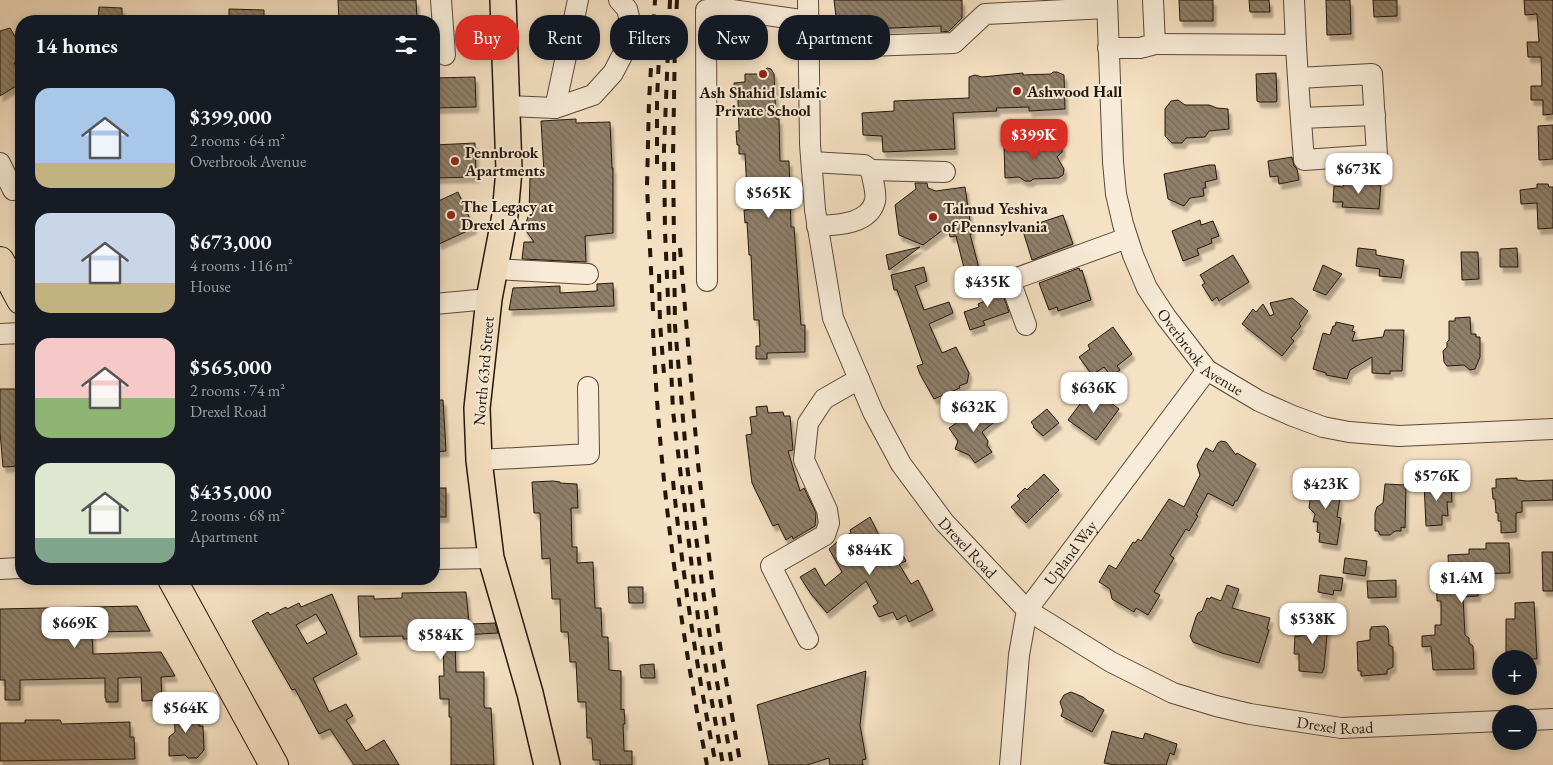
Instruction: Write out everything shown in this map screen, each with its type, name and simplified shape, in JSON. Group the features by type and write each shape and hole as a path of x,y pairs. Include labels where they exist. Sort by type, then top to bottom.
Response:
{"highway":[{"path":"0,261 15,289"},
{"path":"175,585 274,765"}],"main road":[{"name":"North 63rd Street","path":"503,0 509,170 505,215 489,299 477,408 479,460 490,558 530,693 547,765"}],"street":[{"path":"441,0 445,55"},
{"path":"555,108 578,0"},
{"path":"506,106 555,108 593,94 612,73 626,48 630,25 627,9 619,0"},
{"name":"Drexel Road","path":"808,0 808,15"},
{"path":"1153,0 1155,44"},
{"path":"1294,0 1298,78 1304,160 1377,155 1372,74 1298,78"},
{"path":"890,45 954,43 985,14 1107,4"},
{"name":"Overbrook Avenue","path":"1107,4 1113,162 1116,194 1127,238 1147,288 1166,317 1207,370 1259,401 1293,416 1323,427 1349,432 1400,436 1553,429"},
{"path":"707,281 706,10 732,5 780,15"},
{"path":"1108,48 1140,48 1155,44 1296,45"},
{"name":"Drexel Road","path":"809,60 815,210 833,318 873,412 901,464 944,522 1026,610 1111,662 1173,693 1216,706 1250,714 1340,728 1492,721"},
{"path":"1301,118 1375,114"},
{"path":"812,162 858,164 864,165 871,170 944,172"},
{"path":"0,163 13,190 15,189"},
{"path":"817,226 847,224 866,214 875,202 871,170"},
{"path":"1026,325 1012,286 1014,279 1127,238"},
{"path":"495,269 588,274"},
{"path":"440,303 489,299"},
{"path":"0,334 15,333"},
{"name":"Upland Way","path":"1010,765 1019,655 1026,610 1207,370"},
{"path":"808,639 771,566 825,536 829,523 827,510 804,460 808,424 824,399 859,379"},
{"path":"479,460 590,454 588,387"},
{"path":"440,559 490,558"},
{"path":"0,569 15,568"},
{"path":"1537,720 1553,719"}],"building":[{"path":"338,0 416,0 417,15 339,15"},
{"path":"834,0 962,0 962,18 949,31 941,32 941,26 890,28 890,15 836,15"},
{"path":"1179,0 1213,0 1213,21 1180,21"},
{"path":"1249,0 1269,0 1270,12 1250,12"},
{"path":"1326,0 1350,0 1351,34 1327,35"},
{"path":"1373,0 1397,0 1397,16 1374,17"},
{"path":"1524,0 1553,0 1553,114 1543,115 1543,100 1531,100 1531,86 1542,86 1541,57 1528,57 1527,42 1539,42 1537,14 1525,15"},
{"path":"99,7 122,8 122,15 98,15"},
{"path":"229,9 264,10 264,15 229,15"},
{"path":"10,28 15,37 15,87 0,96 0,31"},
{"path":"767,68 771,69 774,74 776,119 779,119 780,161 789,161 791,227 794,227 801,325 805,325 805,352 767,353 767,359 756,359 756,346 760,346 759,320 754,320 751,255 749,255 747,222 745,223 744,210 748,210 745,154 739,154 739,145 737,145 736,131 739,131 738,99 735,99 734,83 745,82 745,74 760,74"},
{"path":"1053,72 1064,75 1065,109 1029,111 1029,107 996,108 997,111 953,113 955,149 883,152 882,136 863,135 862,113 894,111 894,101 969,98 969,77 975,75 982,77 1023,73 1023,75 1051,74"},
{"path":"1276,73 1276,102 1257,101 1256,74"},
{"name":"Pennbrook Apartments","path":"475,77 476,107 440,108 440,78"},
{"path":"1178,100 1185,105 1209,105 1228,109 1229,129 1209,131 1205,137 1186,138 1182,143 1172,143 1165,136 1165,109 1171,101"},
{"path":"576,119 576,123 610,122 613,168 613,233 585,236 586,262 522,259 524,242 534,242 524,228 529,214 530,177 534,173 544,173 541,121"},
{"path":"1553,125 1553,159 1539,160 1538,126"},
{"path":"1023,141 1059,142 1062,146 1062,152 1057,157 1064,169 1063,175 1058,178 1033,179 1031,181 1025,181 1019,177 1005,178 1004,146 1018,146"},
{"name":"Pennbrook Apartments","path":"475,143 476,177 440,178 440,145"},
{"path":"1292,157 1299,180 1279,184 1278,176 1270,177 1268,161"},
{"path":"1215,165 1217,179 1205,182 1206,188 1203,188 1204,196 1190,198 1184,206 1168,199 1164,174"},
{"path":"1344,182 1381,183 1379,209 1342,207 1343,202 1333,202 1334,186 1343,187"},
{"name":"Talmud Yeshiva of Pennsylvania","path":"915,183 927,183 928,188 936,191 965,187 972,234 970,234 980,272 966,276 956,236 950,237 948,226 923,245 899,235 895,205 916,189"},
{"path":"1537,184 1548,184 1549,187 1553,187 1553,228 1538,229 1537,203 1521,204 1520,190 1537,188"},
{"name":"The Legacy at Drexel Arms","path":"458,192 474,228 440,244 440,200"},
{"path":"1063,215 1073,244 1032,260 1023,231 1031,228 1030,226"},
{"path":"1200,220 1201,225 1213,221 1219,236 1211,239 1212,243 1197,249 1199,255 1183,261 1172,231"},
{"path":"920,247 889,270 886,255"},
{"path":"1358,248 1376,250 1376,255 1404,260 1401,278 1379,276 1380,269 1356,266"},
{"path":"1517,248 1518,267 1500,267 1500,249"},
{"path":"1461,252 1478,252 1479,279 1462,280"},
{"path":"1233,255 1249,282 1219,301 1217,297 1212,301 1202,285 1205,283 1200,275"},
{"path":"1323,265 1342,274 1326,295 1313,290"},
{"path":"924,267 927,281 915,286 924,310 949,302 953,313 929,324 942,353 956,347 969,373 967,383 934,399 917,366 923,364 897,290 894,290 891,275"},
{"path":"1079,268 1080,271 1082,270 1091,300 1058,311 1057,307 1049,310 1039,283"},
{"path":"613,283 614,306 509,310 513,288 560,286 560,293 597,291 597,284"},
{"path":"1001,283 1001,290 1009,312 983,321 985,325 970,330 964,312 979,307 978,304 990,299 986,289"},
{"path":"1292,298 1308,311 1299,324 1301,326 1291,338 1294,341 1282,356 1242,324 1253,309 1256,312 1263,304 1270,316 1274,314 1270,303"},
{"path":"1470,317 1471,334 1476,334 1476,337 1480,337 1480,357 1475,369 1470,370 1464,365 1447,366 1444,362 1443,351 1447,347 1449,340 1449,321 1455,321 1455,318"},
{"path":"1336,322 1354,326 1352,331 1355,332 1352,341 1383,337 1385,330 1404,330 1402,371 1390,371 1390,374 1372,373 1372,357 1350,370 1347,379 1326,375 1326,373 1313,369 1323,333 1330,335"},
{"path":"1113,327 1132,354 1117,366 1120,370 1111,376 1104,367 1092,375 1079,357 1090,349 1088,345"},
{"path":"1092,388 1119,409 1096,440 1068,420"},
{"path":"0,389 15,389 15,466 3,467 0,432"},
{"path":"440,400 443,400 446,451 440,452"},
{"path":"987,405 989,408 991,406 999,418 982,432 992,452 975,463 969,455 955,449 958,441 949,428"},
{"path":"767,406 768,413 783,412 784,416 790,416 793,450 788,451 800,491 804,488 816,513 815,526 793,539 792,536 786,540 778,524 773,526 752,483 746,435 752,434 750,417 757,416 756,407"},
{"path":"1047,409 1059,423 1043,436 1033,427 1031,422"},
{"path":"1221,441 1226,442 1236,455 1237,453 1256,464 1237,501 1235,501 1233,506 1208,493 1189,531 1186,529 1170,555 1174,558 1154,592 1160,595 1148,615 1136,608 1134,612 1112,599 1110,589 1099,582 1109,565 1116,569 1133,542 1135,543 1138,539 1141,541 1169,499 1184,507 1200,475 1197,465 1206,448 1213,452"},
{"path":"1044,474 1059,490 1026,523 1011,507 1020,499 1017,496 1025,488 1027,490"},
{"path":"1322,478 1340,481 1337,497 1340,498 1337,517 1341,518 1337,545 1319,542 1318,522 1313,522 1315,514 1309,508 1312,486 1318,487 1321,484"},
{"path":"1517,478 1517,480 1527,481 1553,480 1553,500 1522,501 1522,512 1516,513 1516,532 1501,533 1501,521 1498,521 1492,488 1496,488 1496,479"},
{"path":"553,481 577,484 578,508 571,508 572,547 577,547 577,563 593,562 595,608 601,608 602,637 608,637 609,670 621,671 621,710 624,709 625,724 623,724 624,751 632,751 632,765 600,765 600,760 593,760 592,740 587,738 586,702 578,702 576,662 570,662 568,632 561,632 560,599 552,599 550,558 542,559 540,513 534,513 532,482"},
{"path":"1451,482 1452,502 1447,502 1448,516 1442,515 1442,525 1426,526 1424,483"},
{"path":"1385,484 1406,485 1405,528 1401,527 1401,531 1395,531 1390,535 1380,535 1378,531 1375,531 1375,513 1377,507 1383,503"},
{"path":"440,488 446,488 446,517 440,517"},
{"path":"870,517 889,555 900,550 906,561 899,564 911,584 918,580 933,610 909,622 906,615 897,620 893,612 879,617 873,606 878,603 866,581 827,613 811,594 800,577 815,568 825,586 842,572 829,549 837,542 843,542 845,536 851,533 850,530"},
{"path":"1486,543 1509,543 1510,573 1477,574 1478,596 1463,597 1465,635 1473,646 1474,669 1433,670 1431,646 1422,647 1422,636 1435,635 1435,625 1441,625 1441,601 1437,601 1436,575 1449,575 1448,555 1469,554 1469,549 1486,549"},
{"path":"1542,552 1553,552 1553,591 1543,591"},
{"path":"1345,558 1367,561 1365,576 1343,573"},
{"path":"1320,575 1343,578 1341,591 1334,590 1333,595 1318,592"},
{"path":"1396,580 1396,597 1368,598 1367,581"},
{"path":"1227,585 1239,589 1232,608 1270,618 1267,629 1269,630 1259,663 1222,653 1193,642 1190,636 1196,617 1202,611 1207,598 1210,599 1211,597 1221,601"},
{"path":"628,587 643,587 643,603 629,603"},
{"path":"466,592 469,622 471,624 495,623 498,633 463,635 463,645 455,645 456,672 484,672 484,706 485,708 491,708 494,765 451,765 449,699 440,699 439,676 444,676 443,638 403,639 403,636 360,637 358,596 374,596 374,599 402,598 402,593"},
{"path":"332,594 357,654 313,678 329,712 346,704 353,716 346,720 366,751 384,740 399,765 354,765 330,729 319,734 295,689 292,690 252,621 268,612 270,615 299,603 301,607","holes":["316,614 327,633 307,644 296,625"]},
{"path":"1534,602 1537,650 1506,650 1506,619 1515,619 1515,603"},
{"path":"137,606 150,631 92,632 93,654 161,652 175,676 161,677 162,700 142,701 141,677 118,678 118,702 106,702 105,678 20,680 20,700 5,700 5,680 0,680 0,609"},
{"path":"1316,612 1329,613 1324,668 1322,673 1299,671 1299,654 1294,654 1295,636 1301,636 1301,627 1312,628 1313,615 1316,615"},
{"path":"1385,626 1388,629 1389,645 1393,647 1393,667 1387,670 1387,674 1361,676 1361,671 1358,671 1357,642 1370,640 1371,627"},
{"path":"654,664 655,678 641,678 640,665"},
{"path":"866,671 860,725 866,759 862,760 863,765 830,765 829,758 807,765 769,765 757,705"},
{"path":"1071,692 1104,710 1092,732 1061,716 1063,711 1060,702 1064,695"},
{"path":"174,704 191,704 191,718 198,718 199,726 203,726 204,750 197,758 188,758 185,755 169,756 169,737 175,732"},
{"path":"25,720 60,720 62,724 130,722 130,737 134,737 135,759 0,761 0,723 25,723"},
{"path":"1112,731 1143,739 1145,733 1177,744 1174,755 1170,753 1166,765 1116,765 1104,763"}],"railway":[{"path":"653,311 647,187 649,101 655,0"},
{"path":"670,0 664,149 665,231 673,411 700,634 723,765"},
{"path":"677,0 673,157 675,326 687,465 702,584 732,765"},
{"path":"657,164 659,60"},
{"path":"680,248 698,464 719,639 740,762"},
{"path":"659,274 664,374"},
{"path":"653,329 665,493 679,602 707,765"},
{"path":"673,481 691,623 716,765"}],"place":[{"name":"Ash Shahid Islamic Private School","path":"763,74"},
{"name":"Ashwood Hall","path":"1017,91"},
{"name":"Pennbrook Apartments","path":"455,161"},
{"name":"The Legacy at Drexel Arms","path":"451,215"},
{"name":"Talmud Yeshiva of Pennsylvania","path":"933,217"}]}
